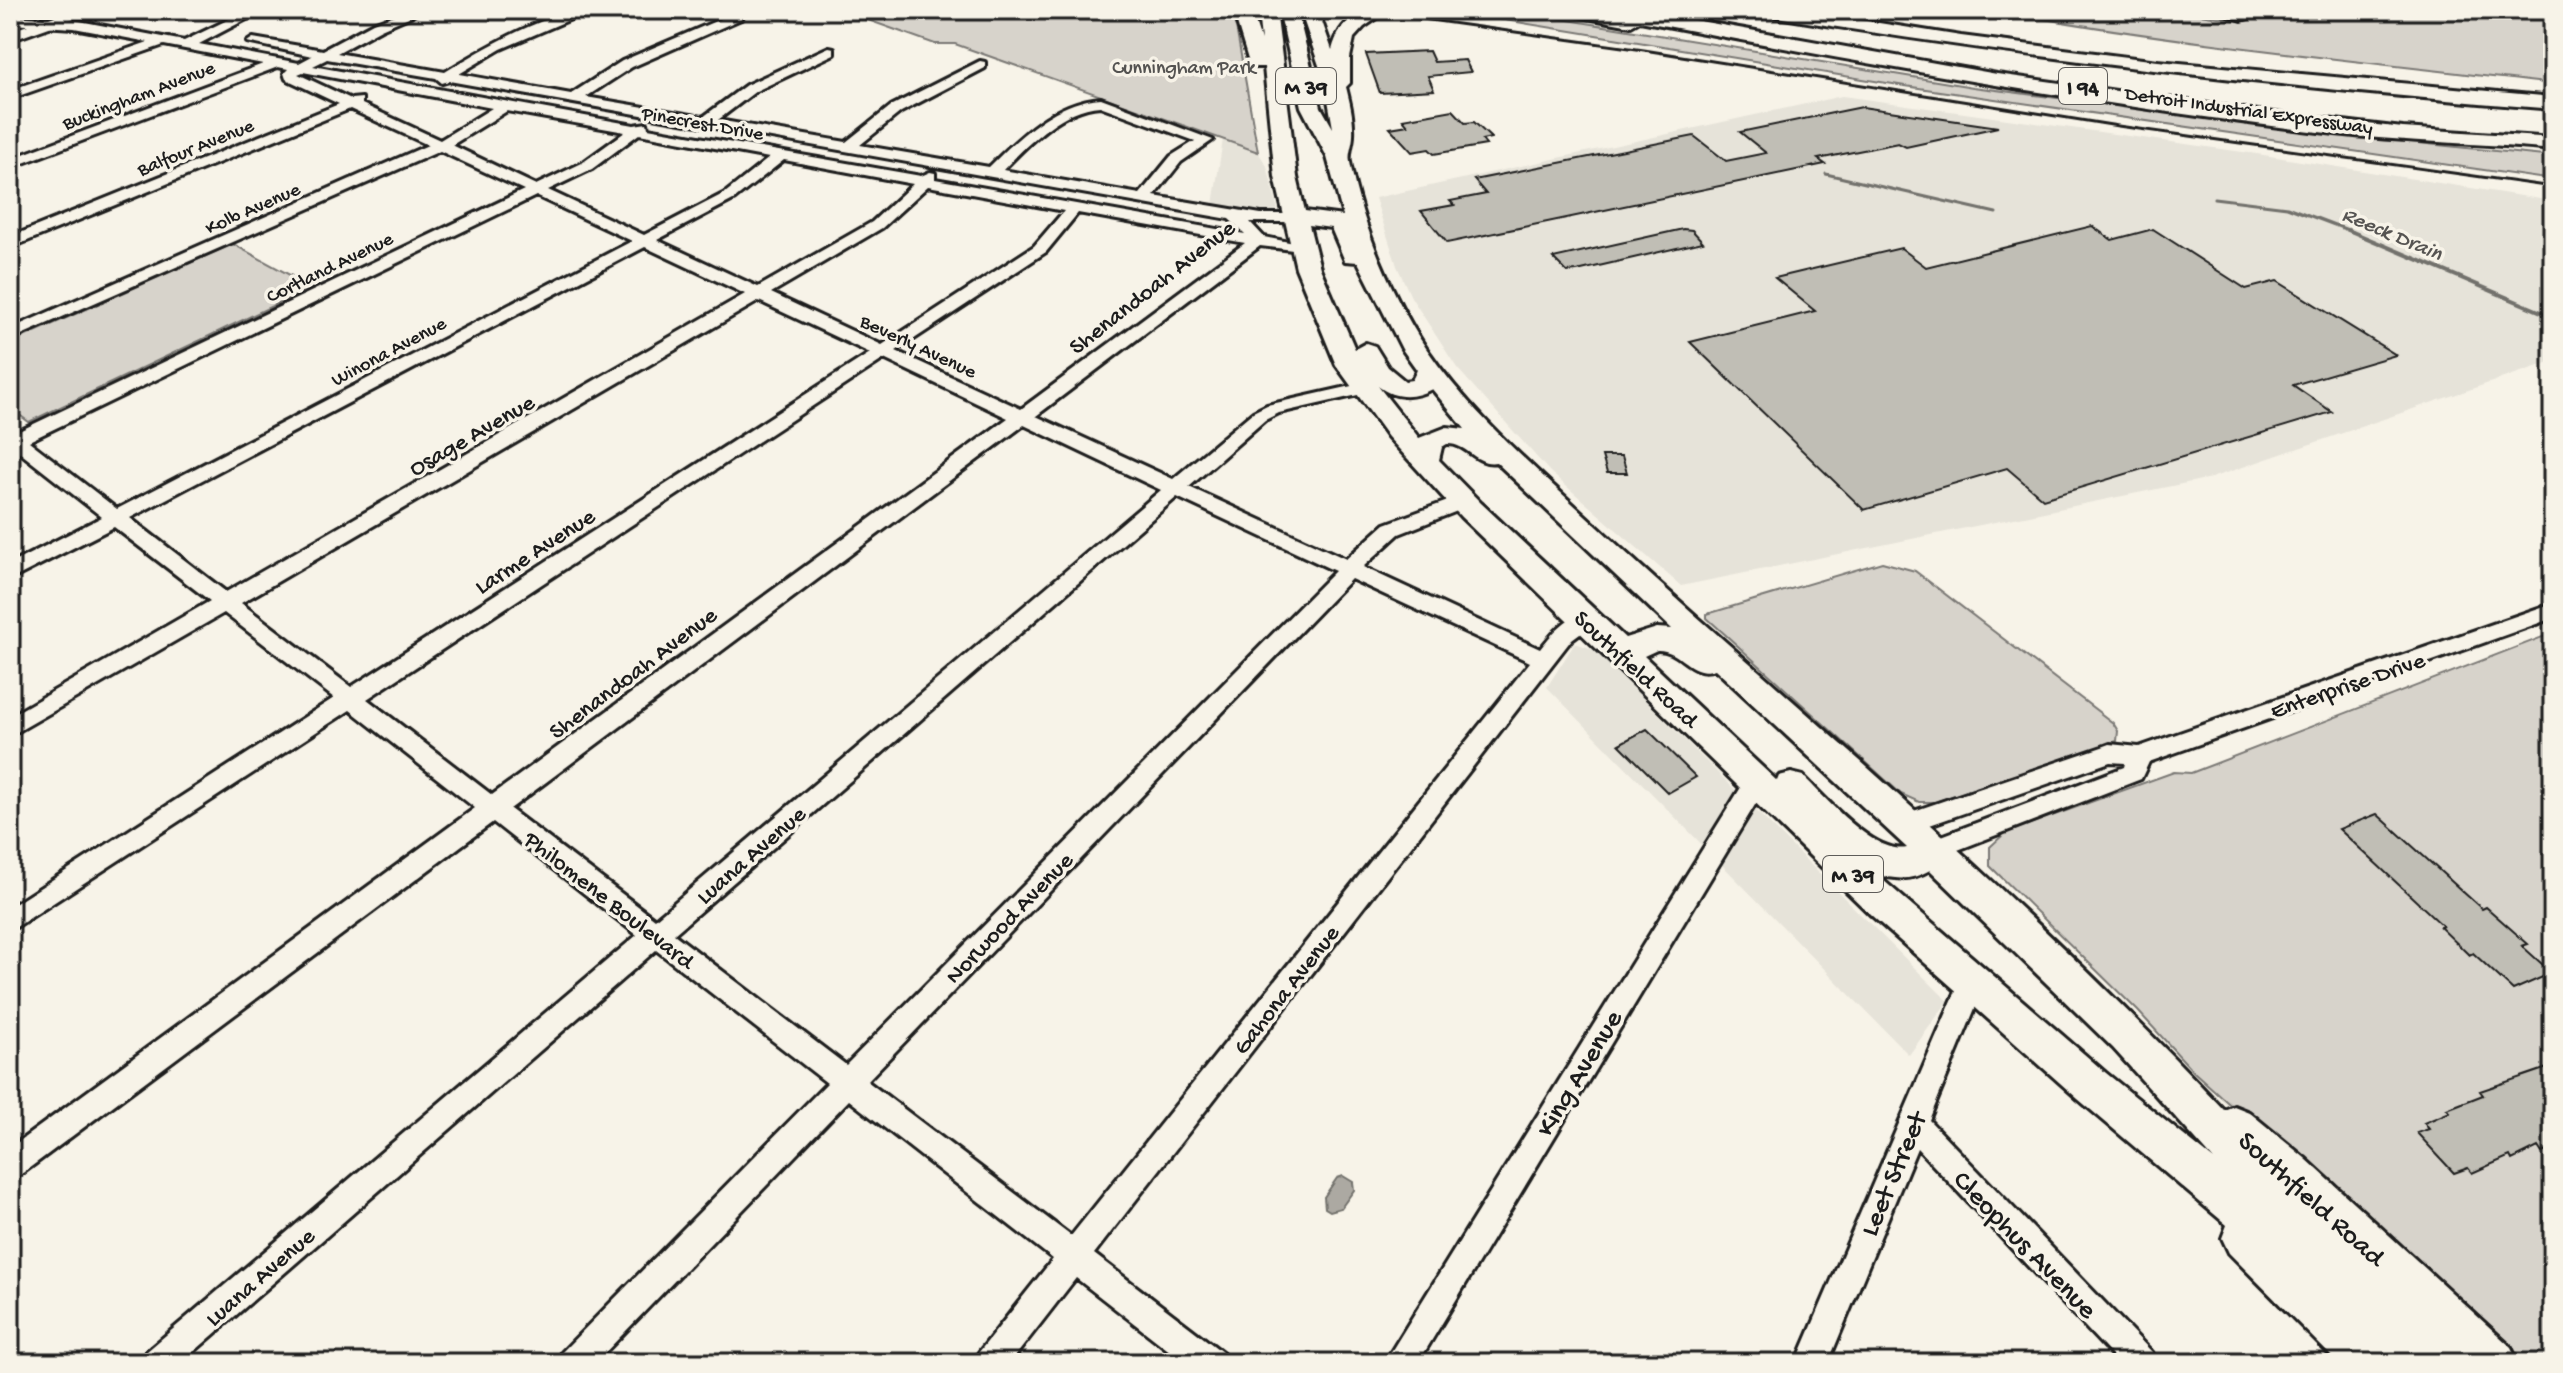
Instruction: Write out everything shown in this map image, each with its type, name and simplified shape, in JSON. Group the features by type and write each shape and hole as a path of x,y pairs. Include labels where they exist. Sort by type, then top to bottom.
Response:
{"highway":[{"path":"1242,10 1262,73 1276,168 1286,177"},
{"path":"1250,10 1253,41"},
{"name":"M 39","path":"1267,10 1286,177"},
{"name":"M 39","path":"1288,10 1311,107 1338,157"},
{"path":"1309,10 1337,94 1345,140 1338,157"},
{"path":"1337,94 1341,43 1352,26 1380,10"},
{"path":"1571,10 1815,54 2303,123 2454,139 2507,140"},
{"path":"1609,10 1966,76"},
{"name":"Detroit Industrial Expressway","path":"1663,10 2071,85 2329,121 2553,144"},
{"name":"Detroit Industrial Expressway","path":"1765,10 2140,64 2340,87 2553,103"},
{"path":"1879,10 2069,45 2553,103"},
{"path":"1938,19 1973,28"},
{"name":"Southfield Road","path":"1338,157 1351,195 1360,238 1407,336 1461,409 1502,453 1611,557 1894,814 2127,1035 2290,1173 2495,1363"},
{"name":"Southfield Road","path":"1286,177 1304,254 1337,340 1365,388 1397,431 1463,502 1585,621 1692,718 1756,783 1972,984 2247,1214 2414,1363"},
{"path":"1297,217 1331,219 1344,225 1373,304 1390,324 1407,336"},
{"path":"1304,254 1328,278 1358,337 1386,381 1399,388 1411,389 1425,382 1430,369"},
{"path":"1425,462 1427,449 1438,438 1457,435 1470,439 1547,511 1611,557"},
{"path":"1623,653 1656,638 1683,642 1823,768 1894,814"},
{"path":"1692,718 1743,741 1863,852 1895,865 1910,864 1932,850"},
{"name":"Southfield Road","path":"2127,1035 2275,1196 2458,1363"},
{"name":"Southfield Road","path":"2092,1086 2371,1363"}],"main road":[{"path":"10,36 86,11"}],"street":[{"path":"186,37 208,34 258,10"},
{"path":"302,67 377,26 419,10"},
{"path":"420,91 496,46 586,10"},
{"path":"2226,12 2269,10"},
{"name":"Pinecrest Drive","path":"86,11 127,20 97,29"},
{"path":"573,99 627,64 737,16"},
{"name":"Pinecrest Drive","path":"10,20 97,29 165,41 186,37 279,62 420,91 1256,241 1304,254"},
{"name":"Pinecrest Drive","path":"208,34 1234,215 1261,219 1297,217"},
{"path":"10,95 165,41"},
{"path":"706,122 751,88 829,51"},
{"name":"Buckingham Avenue","path":"10,164 279,62"},
{"path":"849,147 896,109 980,65"},
{"name":"Beverly Avenue","path":"302,67 291,76 1544,660"},
{"name":"Balfour Avenue","path":"10,243 396,86"},
{"path":"993,172 1033,132 1084,103 1095,102 1206,140 1176,159 1144,199"},
{"name":"Kolb Avenue","path":"10,335 439,146 505,106"},
{"name":"Cortland Avenue","path":"12,440 587,166 659,114"},
{"name":"Winona Avenue","path":"10,573 730,196 780,156"},
{"name":"Osage Avenue","path":"10,727 884,221 942,163"},
{"name":"Larme Avenue","path":"10,920 1034,253 1073,209"},
{"name":"Shenandoah Avenue","path":"10,1165 1256,241 1251,228 1234,215"},
{"name":"Luana Avenue","path":"157,1363 1265,412 1365,388"},
{"name":"Philomene Boulevard","path":"12,440 1211,1363"},
{"name":"Norwood Avenue","path":"573,1363 1348,569 1387,532 1463,502"},
{"name":"Enterprise Drive","path":"1894,814 2110,753 2140,756 2553,610"},
{"name":"Gahona Avenue","path":"990,1363 1564,634 1585,621"},
{"name":"Enterprise Drive","path":"1932,850 2133,773 2140,756"},
{"name":"King Avenue","path":"1400,1363 1756,783"},
{"name":"Leet Street","path":"1812,1363 1972,984"},
{"name":"Cleophus Avenue","path":"1913,1123 2141,1363"}],"shaded area":[{"path":"1842,96 2257,154 2553,201 2553,361 2211,478 1681,586 1550,472 1457,368 1411,297 1397,266 1375,198"},
{"path":"1223,139 1258,152 1267,166 1278,210 1267,213 1213,205"},
{"path":"1575,643 1593,649 1948,1001 1909,1055 1547,687"},
{"path":"1343,1176 1353,1182 1354,1190 1341,1208 1330,1211 1325,1208 1324,1197 1337,1178"}],"green space":[{"name":"Cunningham Park","path":"840,10 1233,10 1258,152 955,44 935,44"},
{"path":"1993,10 2176,10 2242,21 2289,10 2553,10 2553,84 2202,43"},
{"path":"1514,11 1973,87 2341,135 2553,157 2553,180 1905,86 1499,19 1497,13"},
{"path":"233,244 312,287 29,422 10,408 10,343"},
{"path":"1882,562 1915,571 2113,723 2118,731 2117,741 1935,802 1919,802 1901,794 1707,618 1707,614"},
{"path":"2553,633 2553,1353 2534,1363 2515,1363 2194,1072 2138,1011 1990,866 1990,847 2005,833 2174,772 2191,773"}],"building":[{"path":"1429,51 1434,62 1465,60 1471,72 1428,76 1434,90 1380,93 1366,54"},
{"path":"1862,107 1998,127 1906,147 1898,143 1818,159 1825,164 1447,243 1421,211 1454,205 1450,201 1486,194 1474,180 1694,136 1726,161 1766,153 1740,132"},
{"path":"1453,110 1465,123 1474,122 1491,138 1482,140 1486,145 1434,154 1429,149 1412,152 1390,128 1408,125 1403,119"},
{"path":"2092,226 2112,240 2153,229 2246,289 2277,281 2396,355 2293,385 2332,412 2043,499 2007,468 1864,510 1690,342 1815,311 1775,278 1901,248 1926,267"},
{"path":"1683,229 1692,230 1703,242 1577,271 1567,272 1553,258"},
{"path":"1602,456 1622,456 1627,473 1607,473"},
{"path":"1647,729 1696,777 1668,793 1619,744"},
{"path":"2377,814 2482,909 2486,907 2528,944 2522,946 2552,973 2513,990 2473,953 2469,955 2440,927 2443,926 2339,829"},
{"path":"2553,1066 2553,1148 2542,1153 2538,1147 2512,1160 2510,1156 2472,1173 2468,1168 2454,1173 2417,1133 2429,1129 2424,1123 2450,1112 2447,1109 2483,1095 2480,1091"}],"waterway":[{"name":"Reeck Drain","path":"1826,174 1996,213"},
{"name":"Reeck Drain","path":"2214,198 2287,207 2350,231"},
{"name":"Reeck Drain","path":"2350,231 2553,317"}],"railway":[{"path":"1358,10 1644,50 2118,126 2553,187"}]}
